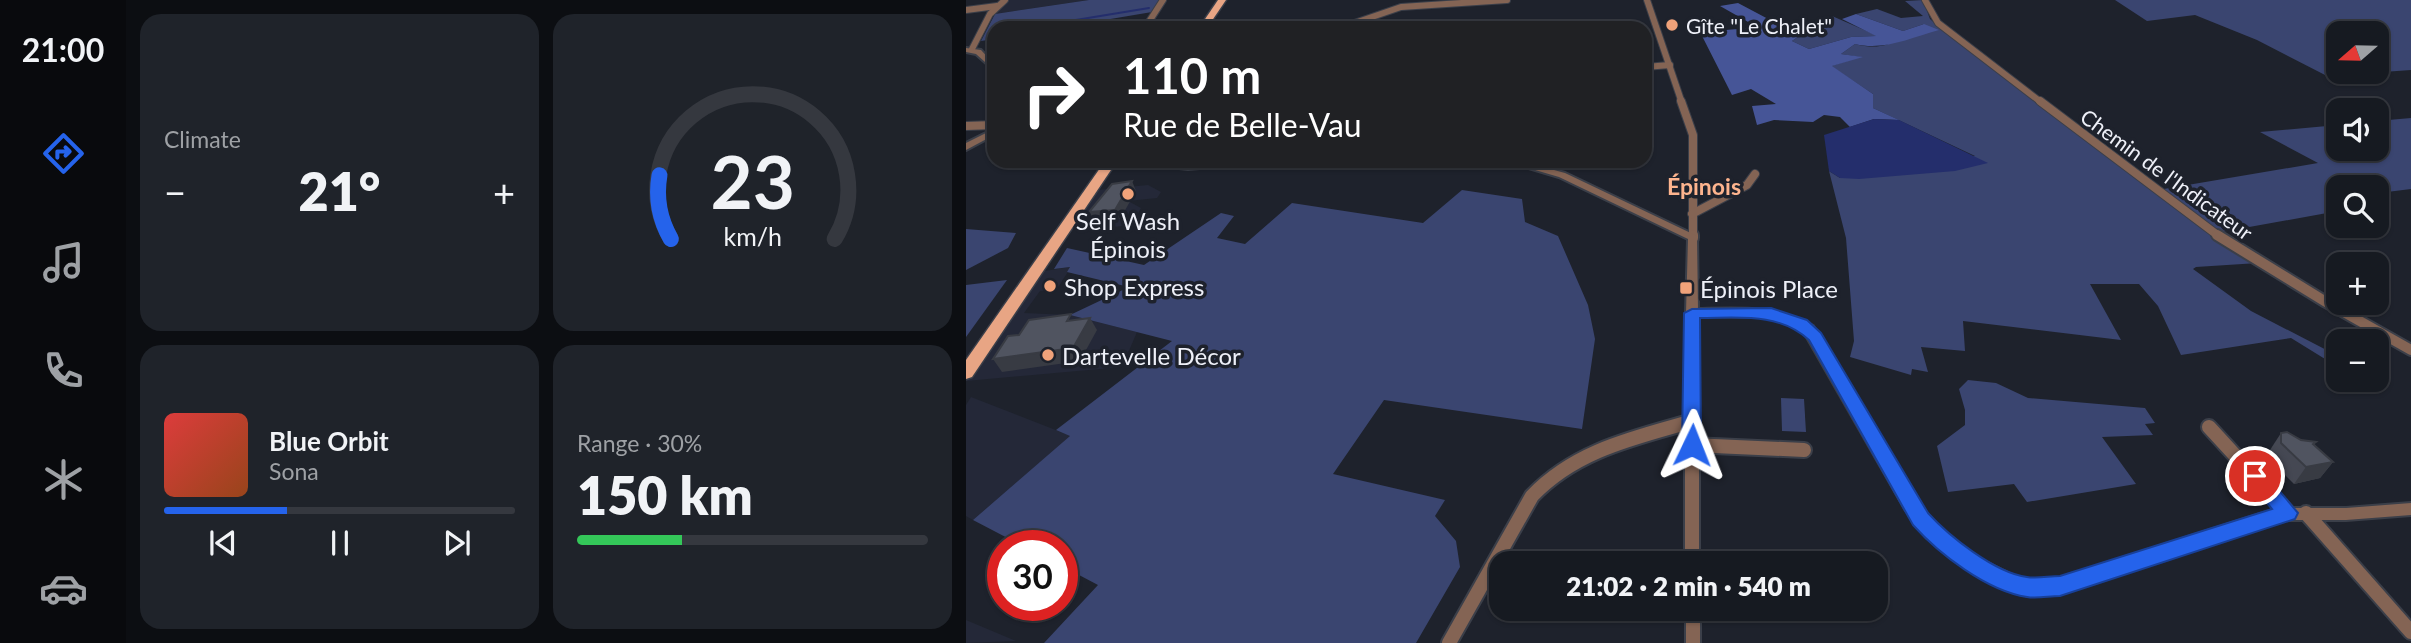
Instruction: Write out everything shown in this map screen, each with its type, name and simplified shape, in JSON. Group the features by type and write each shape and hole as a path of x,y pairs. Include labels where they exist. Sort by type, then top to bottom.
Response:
{"main road":[{"path":"1208,21 1222,0"},
{"path":"966,373 1106,168"}],"street":[{"path":"987,21 997,6 1005,0"},
{"path":"1150,21 1163,0"},
{"path":"1360,21 1401,7 1507,0"},
{"path":"1647,0 1693,135 1692,551"},
{"name":"Chemin de l'Indicateur","path":"1925,0 1938,23 2203,226 2326,302 2411,350"},
{"path":"966,10 997,6"},
{"path":"987,22 969,50 987,63"},
{"path":"1652,66 1670,65"},
{"path":"966,126 987,125"},
{"path":"966,147 987,136"},
{"path":"1536,168 1562,175 1693,238"},
{"path":"1692,214 1747,185 1755,174"},
{"path":"1692,313 1771,313 1791,319 1809,329 1920,519 1968,561 2012,583 2036,588 2060,586 2288,513 2346,514 2411,509"},
{"path":"1449,643 1532,496 1546,480 1582,457 1693,421"},
{"path":"2209,427 2288,513"},
{"path":"1692,445 1804,450"},
{"path":"2306,513 2411,632"},
{"path":"1693,621 1693,643"}],"shaded area":[{"path":"1009,0 1089,0 995,14 1001,5"},
{"path":"1089,0 1159,0 1152,12 1099,21 991,21 995,14"},
{"path":"1923,0 1930,19 1938,26 2198,225 2258,263 2193,269 2251,311 2326,350 2326,360 2291,338 2181,355 2158,306 2139,284 2090,284 2121,340 1963,321 1965,351 1921,347 1928,372 1912,369 1911,375 1850,357 1854,341 1846,238 1829,171 1840,178 1975,156 1873,108 1873,94 1831,66 1860,57 1841,54 1855,44 1875,47 1891,43 1924,24 1903,31 1856,14 1877,9 1901,18 1923,16 1905,1"},
{"path":"2115,0 2411,0 2411,70 2389,72 2389,21 2326,21 2326,75 2257,40 2195,15 2147,21"},
{"path":"1738,3 1793,32 1797,30 1802,34 1792,41 1809,49 1851,37 1876,36 1842,19 1856,14 1903,31 1924,24 1939,30 1887,45 1855,44 1841,54 1863,57 1832,66 1873,94 1873,108 1899,120 1874,119 1850,127 1840,117 1824,115 1813,122 1774,120 1757,125 1752,106 1776,104 1751,89 1732,95 1700,32 1751,28 1750,23 1720,6"},
{"path":"1832,16 1878,36 1851,37 1809,49 1792,41 1802,34 1797,30"},
{"path":"987,29 987,40 981,41"},
{"path":"2411,118 2411,189 2389,192 2389,175 2326,175 2326,213 2216,233 2158,190 2318,163 2260,132 2326,126 2326,161 2389,161 2389,120"},
{"path":"1874,119 1899,120 1988,163 1955,171 1859,179 1840,178 1829,171 1824,135"},
{"path":"1148,185 1161,192 1157,198 1128,201 1141,208 1131,225 1095,229 1084,225 1075,226 1098,190"},
{"path":"1462,190 1522,199 1525,222 1558,236 1588,305 1595,339 1582,429 1384,400 1333,474 1445,500 1435,516 1456,541 1460,567 1416,643 1044,643 1064,621 1078,621 1078,606 1098,585 1078,574 1078,530 992,530 973,520 1070,436 1056,430 1172,341 1070,315 1129,287 1067,272 1070,267 1054,269 1067,248 1144,265 1221,213 1234,216 1217,238 1245,244 1292,203 1423,223"},
{"path":"966,229 1016,233 1008,248 966,270"},
{"path":"1071,267 1057,289 1040,291 1024,313 1070,315 1137,332 1122,367 966,381 966,360 972,359 1031,273"},
{"path":"1007,280 966,337 966,285"},
{"path":"1968,380 1996,383 2028,398 2145,408 2155,423 2145,424 2153,435 2102,437 2136,484 2027,502 2014,484 1948,492 1937,446 1965,425 1965,410 1959,389"},
{"path":"971,397 1071,436 973,520 966,516 966,405"},
{"path":"1781,398 1804,399 1806,432 1782,431"},
{"path":"966,620 1016,641 966,643"}],"building":[{"path":"1132,181 1115,210 1089,212 1112,184"},
{"path":"1071,314 1067,321 1090,318 1073,348 993,359 1008,336 1019,335 1029,320"},
{"path":"2287,432 2301,440 2316,442 2313,444 2333,462 2306,467 2281,443 2281,433"}],"waterway":[{"path":"1070,21 1149,8"}],"place":[{"name":"Gîte \"Le Chalet\"","path":"1672,25"},
{"name":"Self Wash Épinois","path":"1128,194"},
{"name":"Shop Express","path":"1050,286"},
{"name":"Épinois Place","path":"1686,288"},
{"name":"Dartevelle Décor","path":"1048,355"}],"district":[{"name":"Épinois","path":"1704,186"}],"route":[{"path":"1692,445 1692,313 1771,313 1801,324 1815,337 1920,519 1968,561 2012,583 2043,588 2060,586 2288,513 2255,476"}]}
